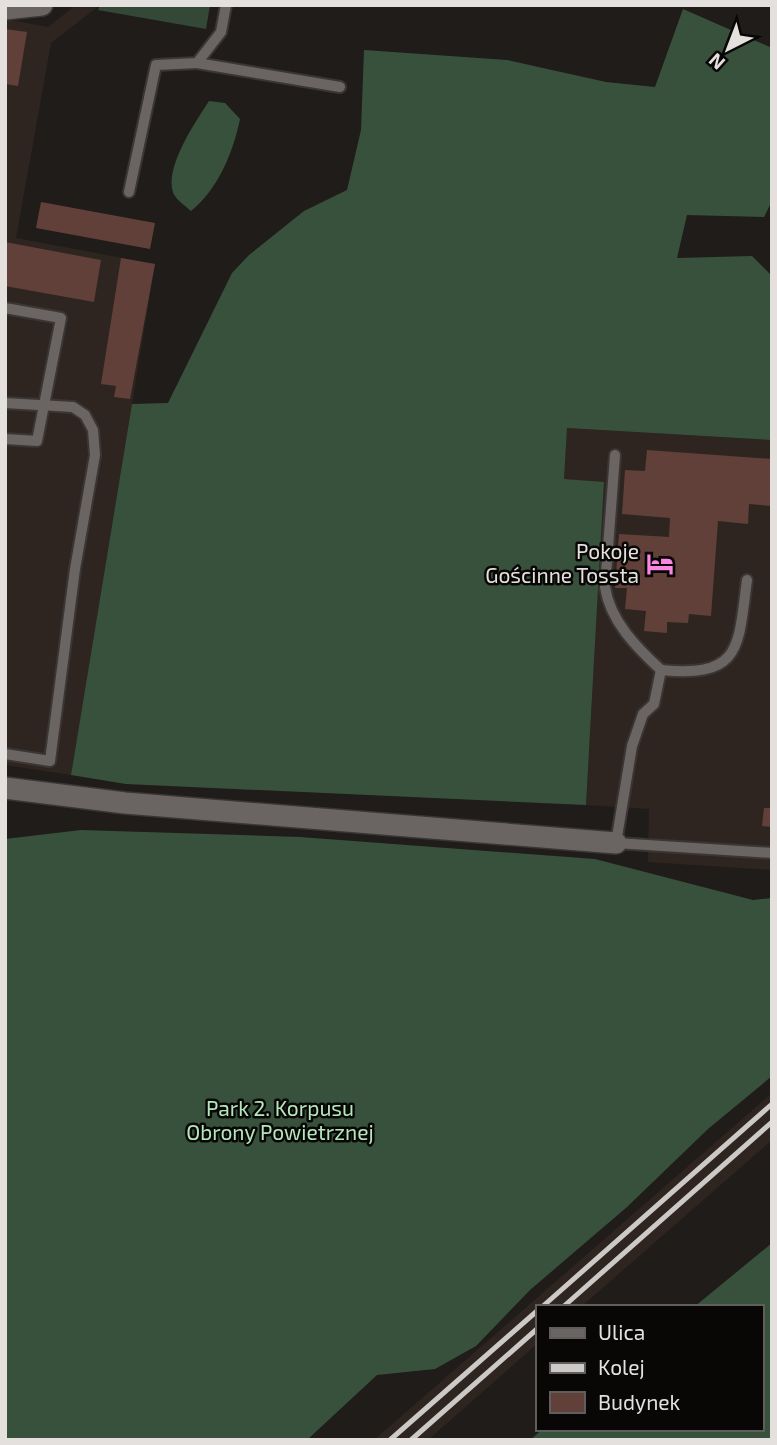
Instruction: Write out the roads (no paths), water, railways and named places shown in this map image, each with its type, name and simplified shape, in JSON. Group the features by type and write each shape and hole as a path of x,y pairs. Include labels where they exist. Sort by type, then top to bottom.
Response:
{"street":[{"path":"5,9 42,5"},
{"path":"5,788 125,803 617,843"}],"lane":[{"path":"197,63 221,32 226,5"},
{"path":"129,192 156,65 197,63 340,87"},
{"path":"5,309 61,318 37,441 5,439"},
{"path":"5,403 73,407 85,415 93,430 95,455 75,569 50,761 5,754"},
{"path":"615,455 605,587 607,601 620,625 661,670 698,672 721,664 740,638 747,580"},
{"path":"661,670 654,704 643,715 632,746 617,843 772,853"}],"railway":[{"path":"544,1305 772,1104"},
{"path":"565,1305 772,1122"},
{"path":"390,1440 536,1312"},
{"path":"411,1440 536,1330"}],"place":[{"name":"Pokoje Gościnne Tossta","path":"660,564"}],"park label":[{"name":"Park 2. Korpusu Obrony Powietrznej","path":"280,1121"}]}
